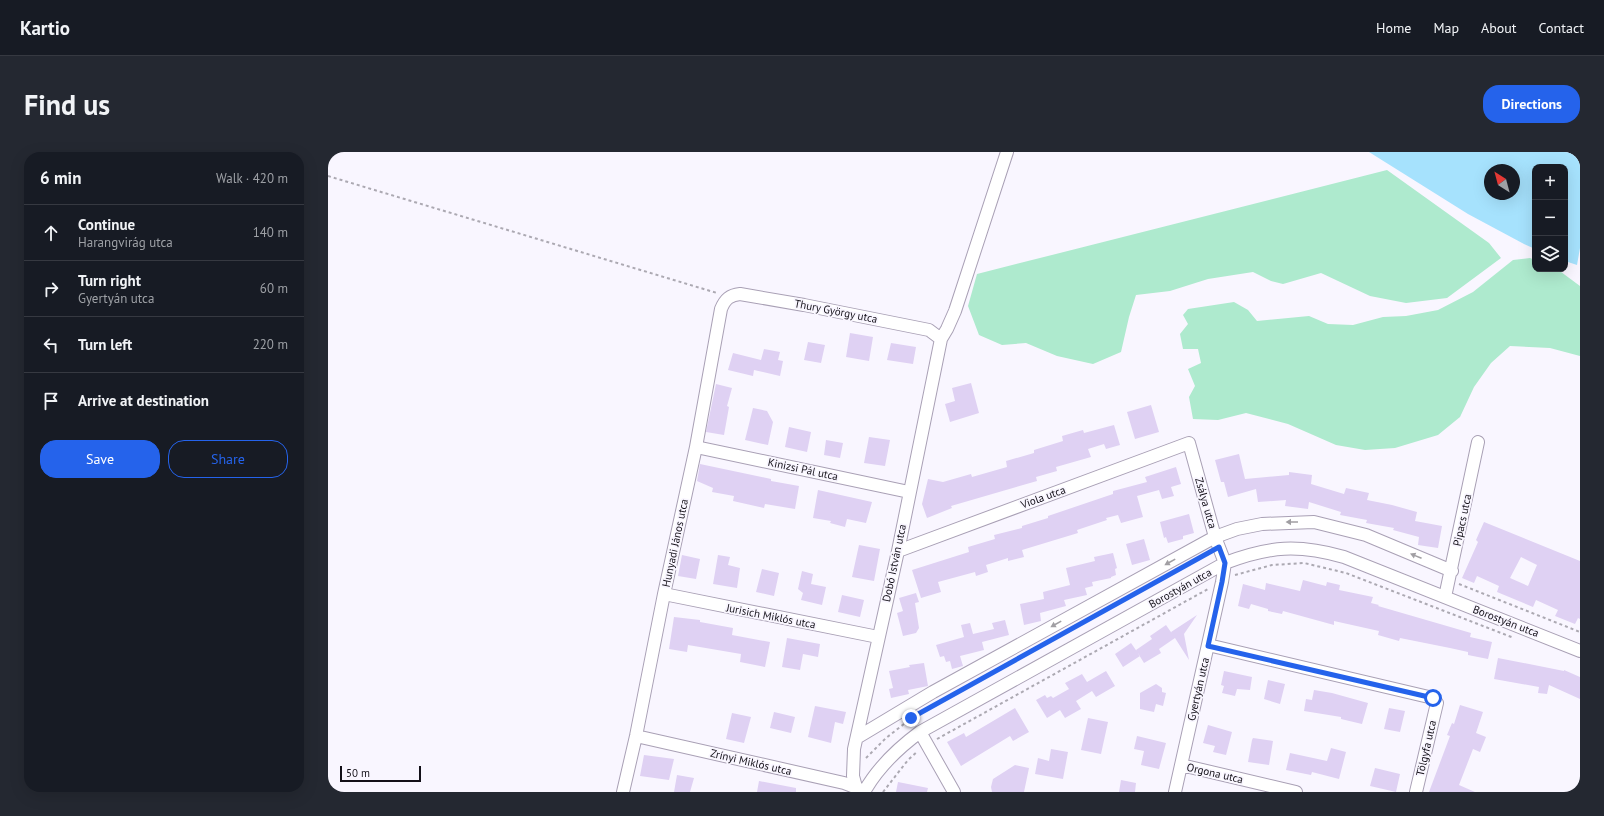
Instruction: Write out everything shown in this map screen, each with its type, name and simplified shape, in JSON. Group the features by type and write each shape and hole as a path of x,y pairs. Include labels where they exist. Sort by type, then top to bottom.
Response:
{"street":[{"name":"Dobó István utca","path":"861,790 853,776 852,762 878,637 898,551 940,339 947,329 955,311 1007,152"},
{"name":"Thury György utca","path":"729,297 740,294 804,305 929,330 940,339"},
{"name":"Hunyadi János utca","path":"623,792 696,447 721,309 724,301 729,297"},
{"name":"Pipacs utca","path":"1445,598 1478,442"},
{"name":"Zsálya utca","path":"1189,443 1215,537 1225,563"},
{"name":"Viola utca","path":"898,551 1189,443"},
{"name":"Kinizsi Pál utca","path":"696,447 909,492"},
{"path":"858,737 933,692 1215,537 1237,529 1262,524 1314,522 1366,535 1451,575"},
{"name":"Borostyán utca","path":"861,790 900,747 920,732 1225,563 1261,551 1297,548 1321,551 1344,557 1580,651"},
{"name":"Gyertyán utca","path":"1175,792 1225,563"},
{"name":"Jurisich Miklós utca","path":"664,594 878,637"},
{"name":"Tölgyfa utca","path":"1208,646 1433,698 1437,703 1416,792"},
{"path":"920,732 954,792"},
{"name":"Zrínyi Miklós utca","path":"636,736 844,783 861,790"},
{"name":"Orgona utca","path":"1181,765 1296,792"}],"path":[{"path":"328,176 729,297"},
{"path":"1451,575 1580,632"},
{"path":"863,763 871,752 906,722"}],"green space":[{"path":"1387,170 1489,243 1501,258 1447,298 1406,303 1370,296 1321,273 1283,284 1271,281 1253,272 1208,279 1170,291 1136,295 1121,352 1093,364 1057,356 1026,343 1002,345 979,335 968,306 977,274"},
{"path":"1530,258 1532,259 1532,272 1561,272 1580,286 1580,356 1550,348 1510,346 1491,363 1474,387 1460,417 1438,435 1395,448 1365,450 1336,445 1288,424 1246,413 1218,420 1193,419 1189,397 1195,386 1188,369 1201,363 1198,349 1183,349 1180,334 1188,324 1183,315 1188,309 1234,302 1248,310 1257,321 1309,316 1328,324 1353,325 1383,317 1406,316 1438,310 1473,292 1513,260"}],"water":[{"path":"1369,152 1580,152 1580,248 1577,265 1568,262 1568,164 1532,164 1532,248 1468,214"}],"building":[{"path":"850,333 873,337 869,361 846,357"},
{"path":"808,342 825,345 821,363 804,360"},
{"path":"891,343 916,347 913,364 887,360"},
{"path":"764,349 780,352 778,360 783,361 780,376 754,370 753,376 728,370 733,353 761,360"},
{"path":"971,383 979,413 950,422 945,404 955,401 952,388"},
{"path":"716,384 732,388 727,406 729,407 724,435 706,432"},
{"path":"1151,405 1159,432 1135,439 1127,412"},
{"path":"753,408 767,411 773,422 768,445 745,440"},
{"path":"1114,425 1120,445 1106,449 1104,444 1088,449 1091,457 1056,467 1057,471 1036,477 1037,481 951,506 952,508 927,518 922,504 928,479 943,482 971,474 972,477 1007,467 1006,461 1034,453 1034,450 1063,441 1062,436 1083,430 1084,433"},
{"path":"789,427 811,432 807,452 785,447"},
{"path":"869,437 890,440 885,466 864,463"},
{"path":"826,440 843,443 840,458 824,455"},
{"path":"1239,454 1245,479 1289,475 1289,472 1312,475 1311,484 1344,494 1346,488 1369,493 1367,500 1417,512 1415,521 1442,526 1438,548 1418,545 1419,537 1393,530 1394,528 1366,523 1367,520 1340,515 1341,512 1309,502 1308,509 1285,506 1286,500 1258,502 1256,489 1228,497 1224,482 1221,482 1215,460"},
{"path":"700,464 799,486 795,509 765,504 764,508 733,501 734,496 712,492 713,488 697,481"},
{"path":"1176,467 1181,484 1171,487 1174,496 1162,499 1159,490 1137,496 1143,517 1121,523 1118,515 1106,518 1107,520 1077,530 1078,533 1022,550 1024,557 1008,561 1008,558 986,565 988,572 976,576 975,572 938,582 941,592 921,598 912,570 969,552 968,547 995,539 994,535 1022,528 1022,526 1048,518 1048,516 1113,494 1113,491 1147,482 1145,477"},
{"path":"818,490 872,502 866,523 847,519 845,527 830,523 831,521 813,518"},
{"path":"1189,514 1194,533 1183,536 1183,539 1168,543 1166,537 1164,538 1160,522"},
{"path":"1484,522 1580,561 1580,619 1578,618 1575,624 1555,616 1558,610 1536,600 1533,607 1497,592 1499,586 1477,576 1474,583 1462,578 1478,542 1476,540","holes":["1521,557 1537,565 1528,586 1510,578"]},
{"path":"1144,539 1150,560 1132,565 1126,544"},
{"path":"859,545 880,549 874,581 852,577"},
{"path":"1113,553 1117,568 1115,569 1116,575 1111,578 1092,582 1093,586 1085,588 1087,595 1064,600 1066,606 1040,613 1041,621 1024,625 1020,604 1044,599 1043,592 1070,585 1066,568 1095,561 1094,557"},
{"path":"682,555 700,559 696,579 678,576"},
{"path":"718,555 730,557 728,565 740,568 737,588 713,584"},
{"path":"762,569 779,573 774,596 756,592"},
{"path":"802,571 813,574 811,584 826,587 822,605 801,600 803,593 798,589"},
{"path":"1303,580 1326,586 1327,582 1340,585 1339,590 1373,597 1371,603 1379,605 1378,606 1471,633 1470,637 1492,642 1488,659 1468,655 1468,652 1450,648 1400,638 1399,641 1378,635 1379,631 1334,621 1334,625 1283,611 1282,614 1268,611 1268,609 1251,604 1249,609 1238,606 1243,584 1265,590 1266,583 1300,591"},
{"path":"916,593 919,602 915,603 919,628 916,633 903,636 897,613 903,611 899,598"},
{"path":"842,595 864,600 860,617 838,612"},
{"path":"1197,615 1184,634 1189,660 1175,638 1159,649 1161,653 1144,663 1136,650 1152,639 1150,636 1166,625 1173,635 1171,632"},
{"path":"674,617 700,620 700,622 733,628 732,635 770,642 765,667 740,662 741,654 688,645 687,652 669,649"},
{"path":"1005,620 1009,635 982,642 984,650 960,656 963,666 952,669 950,661 946,662 944,656 940,657 936,645 964,637 961,625 970,623 973,634 994,629 992,623"},
{"path":"787,638 820,644 818,657 803,654 800,670 782,667"},
{"path":"1131,643 1140,656 1123,667 1115,654"},
{"path":"1498,658 1564,670 1580,677 1580,699 1549,685 1547,694 1538,693 1539,687 1494,679"},
{"path":"924,663 928,686 908,690 909,694 891,698 889,689 893,688 889,671 910,667 909,665"},
{"path":"1106,671 1115,686 1096,697 1092,691 1076,701 1081,709 1065,718 1060,710 1047,718 1036,700 1045,695 1047,698 1051,696 1053,698 1069,689 1065,683 1082,674 1087,682"},
{"path":"1224,671 1252,677 1250,690 1237,689 1235,696 1222,693 1224,686 1221,685"},
{"path":"1268,680 1285,684 1280,704 1264,699"},
{"path":"1156,684 1162,688 1162,692 1166,693 1163,706 1156,704 1154,712 1140,709 1140,693"},
{"path":"1314,690 1332,693 1368,703 1362,724 1341,719 1341,717 1304,711 1306,699 1312,700"},
{"path":"1460,705 1483,712 1476,733 1486,737 1480,752 1473,749 1459,785 1475,792 1429,792 1450,736 1447,735 1452,723 1454,724"},
{"path":"815,706 846,712 843,724 835,722 831,743 808,737"},
{"path":"1015,708 1029,732 1013,741 1010,736 961,766 947,742 964,733 966,737"},
{"path":"1389,708 1405,711 1400,732 1384,729"},
{"path":"774,712 795,717 791,733 770,728"},
{"path":"732,713 751,717 744,743 726,739"},
{"path":"1088,718 1108,722 1101,754 1081,750"},
{"path":"1208,725 1232,732 1226,755 1213,752 1215,746 1203,743"},
{"path":"1137,736 1166,743 1159,769 1141,765 1144,751 1134,749"},
{"path":"1253,738 1273,741 1269,765 1248,762"},
{"path":"1331,748 1346,752 1339,779 1312,772 1311,775 1286,770 1290,753 1327,761"},
{"path":"1051,749 1068,752 1063,779 1035,774 1038,758 1049,761"},
{"path":"644,755 674,759 669,780 640,776"},
{"path":"1015,765 1029,768 1024,792 992,792 991,787 993,779"},
{"path":"1375,768 1400,774 1396,792 1370,786"},
{"path":"677,775 694,778 690,792 674,792"},
{"path":"1121,780 1136,783 1135,792 1119,792"},
{"path":"759,781 796,788 796,792 757,792"},
{"path":"898,782 928,788 927,792 896,792"}],"route":[{"path":"911,718 1219,547 1225,563 1208,646 1433,698"}]}
